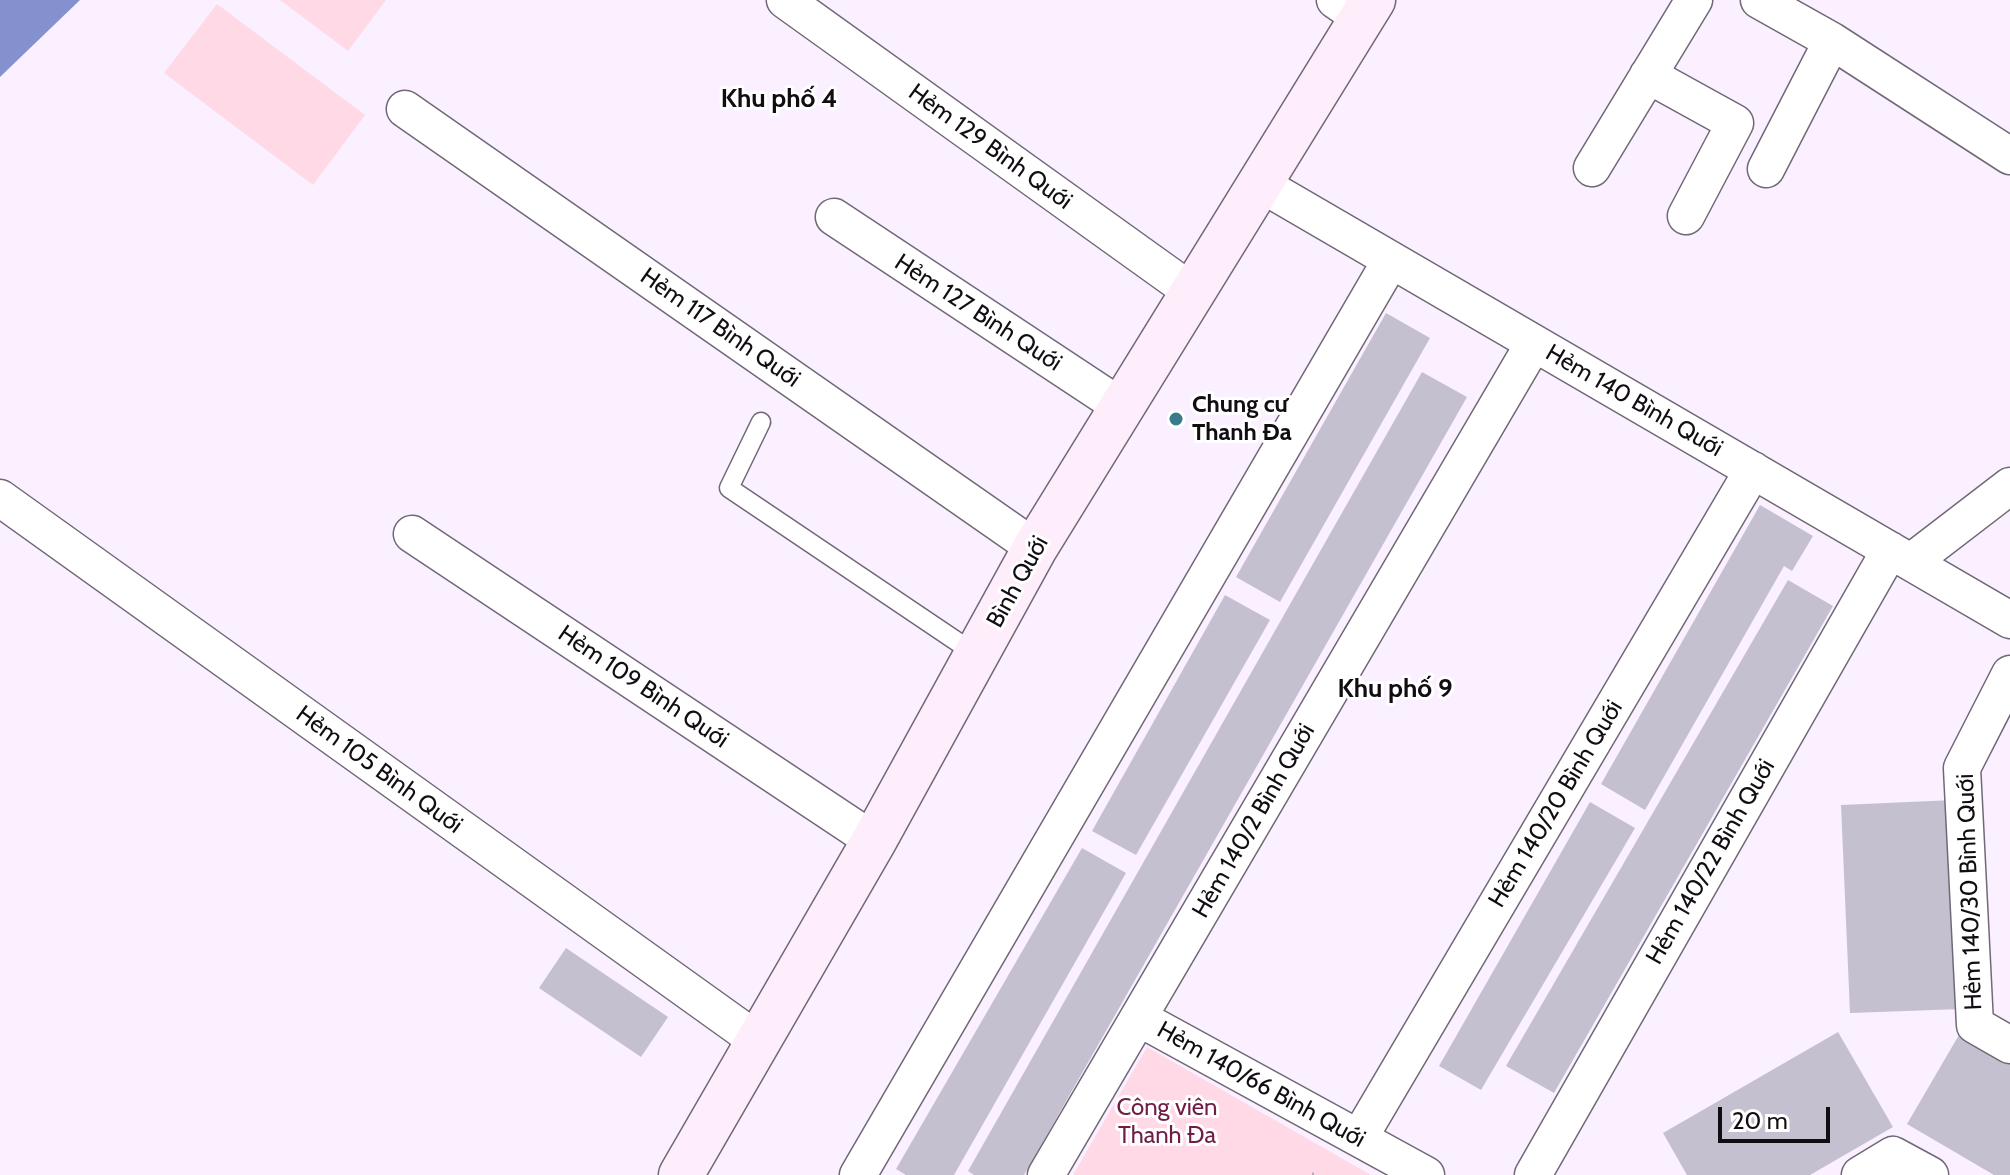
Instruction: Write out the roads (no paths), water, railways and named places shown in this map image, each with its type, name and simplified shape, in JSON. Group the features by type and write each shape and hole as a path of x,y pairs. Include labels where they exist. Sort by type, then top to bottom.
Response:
{"main road":[{"name":"Bình Quới","path":"681,1175 874,841 1035,548 1195,294 1356,6"}],"street":[{"name":"Hẻm 129 Bình Quới","path":"785,0 1195,294"},
{"path":"1592,168 1694,0"},
{"path":"1759,0 1832,41 2010,156"},
{"path":"1766,169 1832,41"},
{"path":"1648,75 1735,123 1686,216"},
{"name":"Hẻm 117 Bình Quới","path":"405,109 1035,548"},
{"name":"Hẻm 140 Bình Quới","path":"1259,183 2010,620"},
{"name":"Hẻm 127 Bình Quới","path":"834,217 1123,408"},
{"path":"858,1175 1391,260"},
{"name":"Hẻm 140/2 Bình Quới","path":"1046,1175 1534,343"},
{"name":"Hẻm 140/20 Bình Quới","path":"1359,1138 1753,470"},
{"path":"1900,556 2010,486"},
{"name":"Hẻm 105 Bình Quới","path":"0,498 758,1041"},
{"name":"Hẻm 109 Bình Quới","path":"412,534 874,841"},
{"name":"Hẻm 140/22 Bình Quới","path":"1533,1175 1900,556"},
{"name":"Hẻm 140/30 Bình Quới","path":"2010,674 1962,768 1975,1025 2010,1045"},
{"name":"Hẻm 140/66 Bình Quới","path":"1139,1018 1426,1175"},
{"path":"1860,1175 1893,1155 1930,1175"}],"lane":[{"path":"761,422 729,488 977,655"}],"water":[{"path":"0,0 80,0 0,77"}],"place":[{"name":"Chung cư Thanh Đa","path":"1176,419"}],"district":[{"name":"Khu phố 4","path":"779,99"},
{"name":"Khu phố 9","path":"1395,689"}],"park label":[{"name":"Công viên Thanh Đa","path":"1167,1122"}]}
